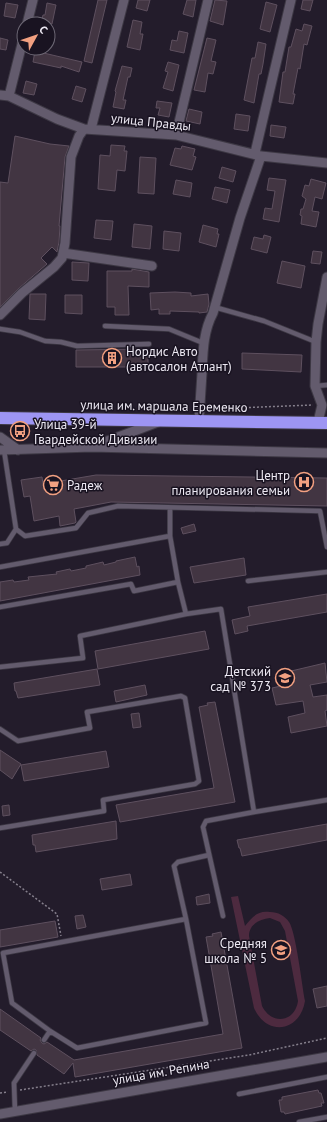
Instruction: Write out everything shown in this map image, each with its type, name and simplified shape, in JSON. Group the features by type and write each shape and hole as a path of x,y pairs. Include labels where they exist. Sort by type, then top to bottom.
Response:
{"highway":[{"name":"улица им. маршала Еременко","path":"0,418 165,420 199,415 323,422"}],"street":[{"path":"29,16 33,0"},
{"path":"0,315 22,293 54,267 62,258 65,243 71,157 79,136 88,129 124,0"},
{"path":"176,135 208,0"},
{"path":"199,415 204,343 208,322 214,307 258,154 291,0"},
{"path":"5,96 18,56"},
{"name":"улица Правды","path":"5,96 57,119 88,129 176,135 258,154 327,164"},
{"path":"63,253 152,266"},
{"path":"323,422 322,405 315,386 316,342 327,277"},
{"path":"92,447 165,420"},
{"path":"0,437 18,450"},
{"path":"2,450 92,447 327,453"},
{"name":"улица им. Репина","path":"0,1114 327,1057"}],"lane":[{"path":"214,307 264,322 316,342"},
{"path":"105,326 169,328 204,343"},
{"path":"0,329 20,332 45,341 62,342 77,346 149,344"},
{"path":"315,386 327,385"},
{"path":"2,450 16,529 25,536 76,528 88,513 118,506 320,511 327,547"},
{"path":"170,508 170,536 178,582 186,614"},
{"path":"0,544 6,543 16,529"},
{"path":"0,567 170,536"},
{"path":"248,581 327,572"},
{"path":"0,607 131,584 134,591 178,582"},
{"path":"0,667 83,658 80,636 186,614 221,609 254,812"},
{"path":"0,729 18,741 90,728 87,712 181,696 185,698 199,780 195,784 103,800 104,811 0,828"},
{"path":"223,916 203,827 206,821 327,800"},
{"path":"186,919 3,953 12,1003 50,1031 77,1048 206,1022 186,919 174,866 178,862 209,855"},
{"path":"44,1040 50,1031"},
{"path":"15,1111 14,1083 34,1053"},
{"path":"239,1094 327,1077"},
{"path":"299,1122 327,1118"}],"path":[{"path":"199,415 322,405"},
{"path":"15,418 18,450"},
{"path":"0,872 57,914 63,942"},
{"path":"0,1093 249,1055 327,1038"}],"shaded area":[{"path":"238,896 245,926 259,913 273,912 283,916 292,928 305,1001 302,1011 297,1019 290,1024 282,1027 275,1027 267,1024 254,1008 231,897","holes":["270,918 280,922 285,931 298,1001 293,1013 283,1019 271,1017 262,1006 249,936 251,928 259,921"]}],"building":[{"path":"98,0 107,0 92,63 84,61"},
{"path":"138,0 150,0 147,11 136,8"},
{"path":"187,0 196,0 193,17 183,14"},
{"path":"215,0 227,1 223,25 210,21"},
{"path":"303,0 313,0 310,11 301,9"},
{"path":"266,2 277,5 270,32 260,29"},
{"path":"6,3 18,5 15,18 4,16"},
{"path":"47,3 56,5 54,16 43,16 45,15"},
{"path":"133,20 142,22 140,34 143,34 140,50 127,47"},
{"path":"304,24 312,26 307,45 304,44 300,69 298,68 293,94 295,94 293,104 279,102 283,72 285,72 289,47 291,47 296,29 302,31"},
{"path":"179,31 188,33 184,53 170,50 172,40 177,41"},
{"path":"0,38 8,40 6,50 0,49"},
{"path":"207,38 216,40 211,61 216,62 213,74 208,73 205,92 194,90"},
{"path":"258,42 266,44 254,103 244,100 252,58 255,58"},
{"path":"34,56 56,56 82,62 79,72 61,66 61,68 33,62"},
{"path":"168,62 179,65 173,91 163,88 168,72 165,71"},
{"path":"122,66 132,68 130,77 128,77 123,100 126,100 124,109 113,107 115,91"},
{"path":"26,81 37,84 34,95 23,93"},
{"path":"76,86 86,89 82,102 72,99"},
{"path":"157,101 172,103 169,117 158,115 160,108 156,108"},
{"path":"189,109 202,112 200,124 186,121"},
{"path":"236,114 250,116 248,131 234,129"},
{"path":"271,125 286,127 284,138 270,136"},
{"path":"15,136 50,144 69,146 65,157 57,252 52,247 41,258 47,264 0,307 0,182 8,183"},
{"path":"111,145 125,146 124,151 127,151 125,171 117,170 115,191 98,189 100,155 110,156"},
{"path":"182,146 195,149 193,156 196,157 192,170 170,165 175,148 181,149"},
{"path":"140,157 156,158 154,194 138,193"},
{"path":"222,167 236,171 233,182 219,178"},
{"path":"269,178 286,180 279,222 263,219 265,208 272,209 275,191 267,190"},
{"path":"311,179 326,183 322,199 315,197 312,211 319,212 316,227 301,224 302,216 300,215 306,199 302,196 305,185 309,186"},
{"path":"176,180 192,183 190,197 173,194"},
{"path":"215,187 230,190 227,203 212,199"},
{"path":"96,220 113,221 111,240 94,238"},
{"path":"134,224 152,226 150,249 132,247"},
{"path":"203,225 218,229 217,234 219,234 216,247 199,242"},
{"path":"164,231 181,233 179,251 163,249"},
{"path":"264,235 271,237 267,253 251,249 254,237 263,239"},
{"path":"313,251 322,252 320,264 311,263"},
{"path":"282,261 305,266 301,288 277,283"},
{"path":"72,262 89,263 88,281 72,280"},
{"path":"132,269 149,272 149,287 128,286 129,315 115,315 115,307 107,307 107,271 132,271"},
{"path":"150,293 191,293 191,296 208,294 209,304 207,312 199,313 170,311 170,314 159,314 159,309 151,310"},
{"path":"30,294 46,294 45,320 29,319"},
{"path":"65,295 82,295 82,314 65,313"},
{"name":"Нордис Авто (автосалон Атлант)","path":"148,349 148,367 76,367 76,350"},
{"path":"242,353 302,355 301,372 242,369"},
{"path":"96,475 327,478 327,506 111,502 74,509 75,523 60,526 59,516 34,521 30,496 24,497 21,480 42,477 43,484"},
{"path":"194,524 196,531 183,534 181,528"},
{"path":"135,557 137,567 139,566 140,575 0,601 0,582 29,580 28,577 57,574 56,572 86,568 86,566 103,562 104,565"},
{"path":"244,558 246,575 194,583 190,567"},
{"path":"327,594 327,612 247,626 248,631 235,634 232,620 250,616 248,607"},
{"path":"205,631 209,649 98,669 95,651"},
{"path":"325,663 327,682 310,685 313,697 327,695 327,710 325,711 327,726 291,733 288,717 305,713 303,701 276,705 272,688 290,684 287,672"},
{"path":"97,669 100,685 18,698 15,691 14,683"},
{"path":"145,685 147,695 116,702 114,691"},
{"path":"215,702 235,802 120,822 116,805 214,788 199,707 208,705 207,703"},
{"path":"139,713 141,727 133,728 131,714"},
{"path":"0,750 21,764 12,779 0,770"},
{"path":"106,751 109,767 24,781 21,765"},
{"path":"9,805 10,815 3,816 2,806"},
{"path":"116,821 117,839 36,852 35,845 33,845 32,835"},
{"path":"327,824 327,840 242,856 237,840"},
{"path":"130,874 132,885 102,890 100,879"},
{"path":"209,894 210,903 197,905 196,897"},
{"path":"83,915 86,927 77,929 75,916"},
{"path":"55,921 58,937 0,947 0,930"},
{"path":"221,932 242,1048 75,1077 73,1063 64,1074 37,1055 36,1050 34,1049 31,1051 0,1030 0,1009 41,1038 40,1040 42,1043 44,1044 47,1042 74,1060 223,1034 206,937 213,936 212,934"},
{"path":"327,986 327,1006 317,1008 313,989"},
{"path":"318,1090 319,1093 321,1093 324,1103 321,1103 322,1106 285,1114 284,1112 281,1112 279,1100 282,1100 282,1097"}],"place":[{"name":"Нордис Авто (автосалон Атлант)","path":"112,358"},
{"name":"Улица 39-й Гвардейской Дивизии","path":"20,431"},
{"name":"Центр планирования семьи","path":"304,482"},
{"name":"Радеж","path":"53,485"},
{"name":"Детский сад № 373","path":"285,678"},
{"name":"Средняя школа № 5","path":"281,950"}]}
